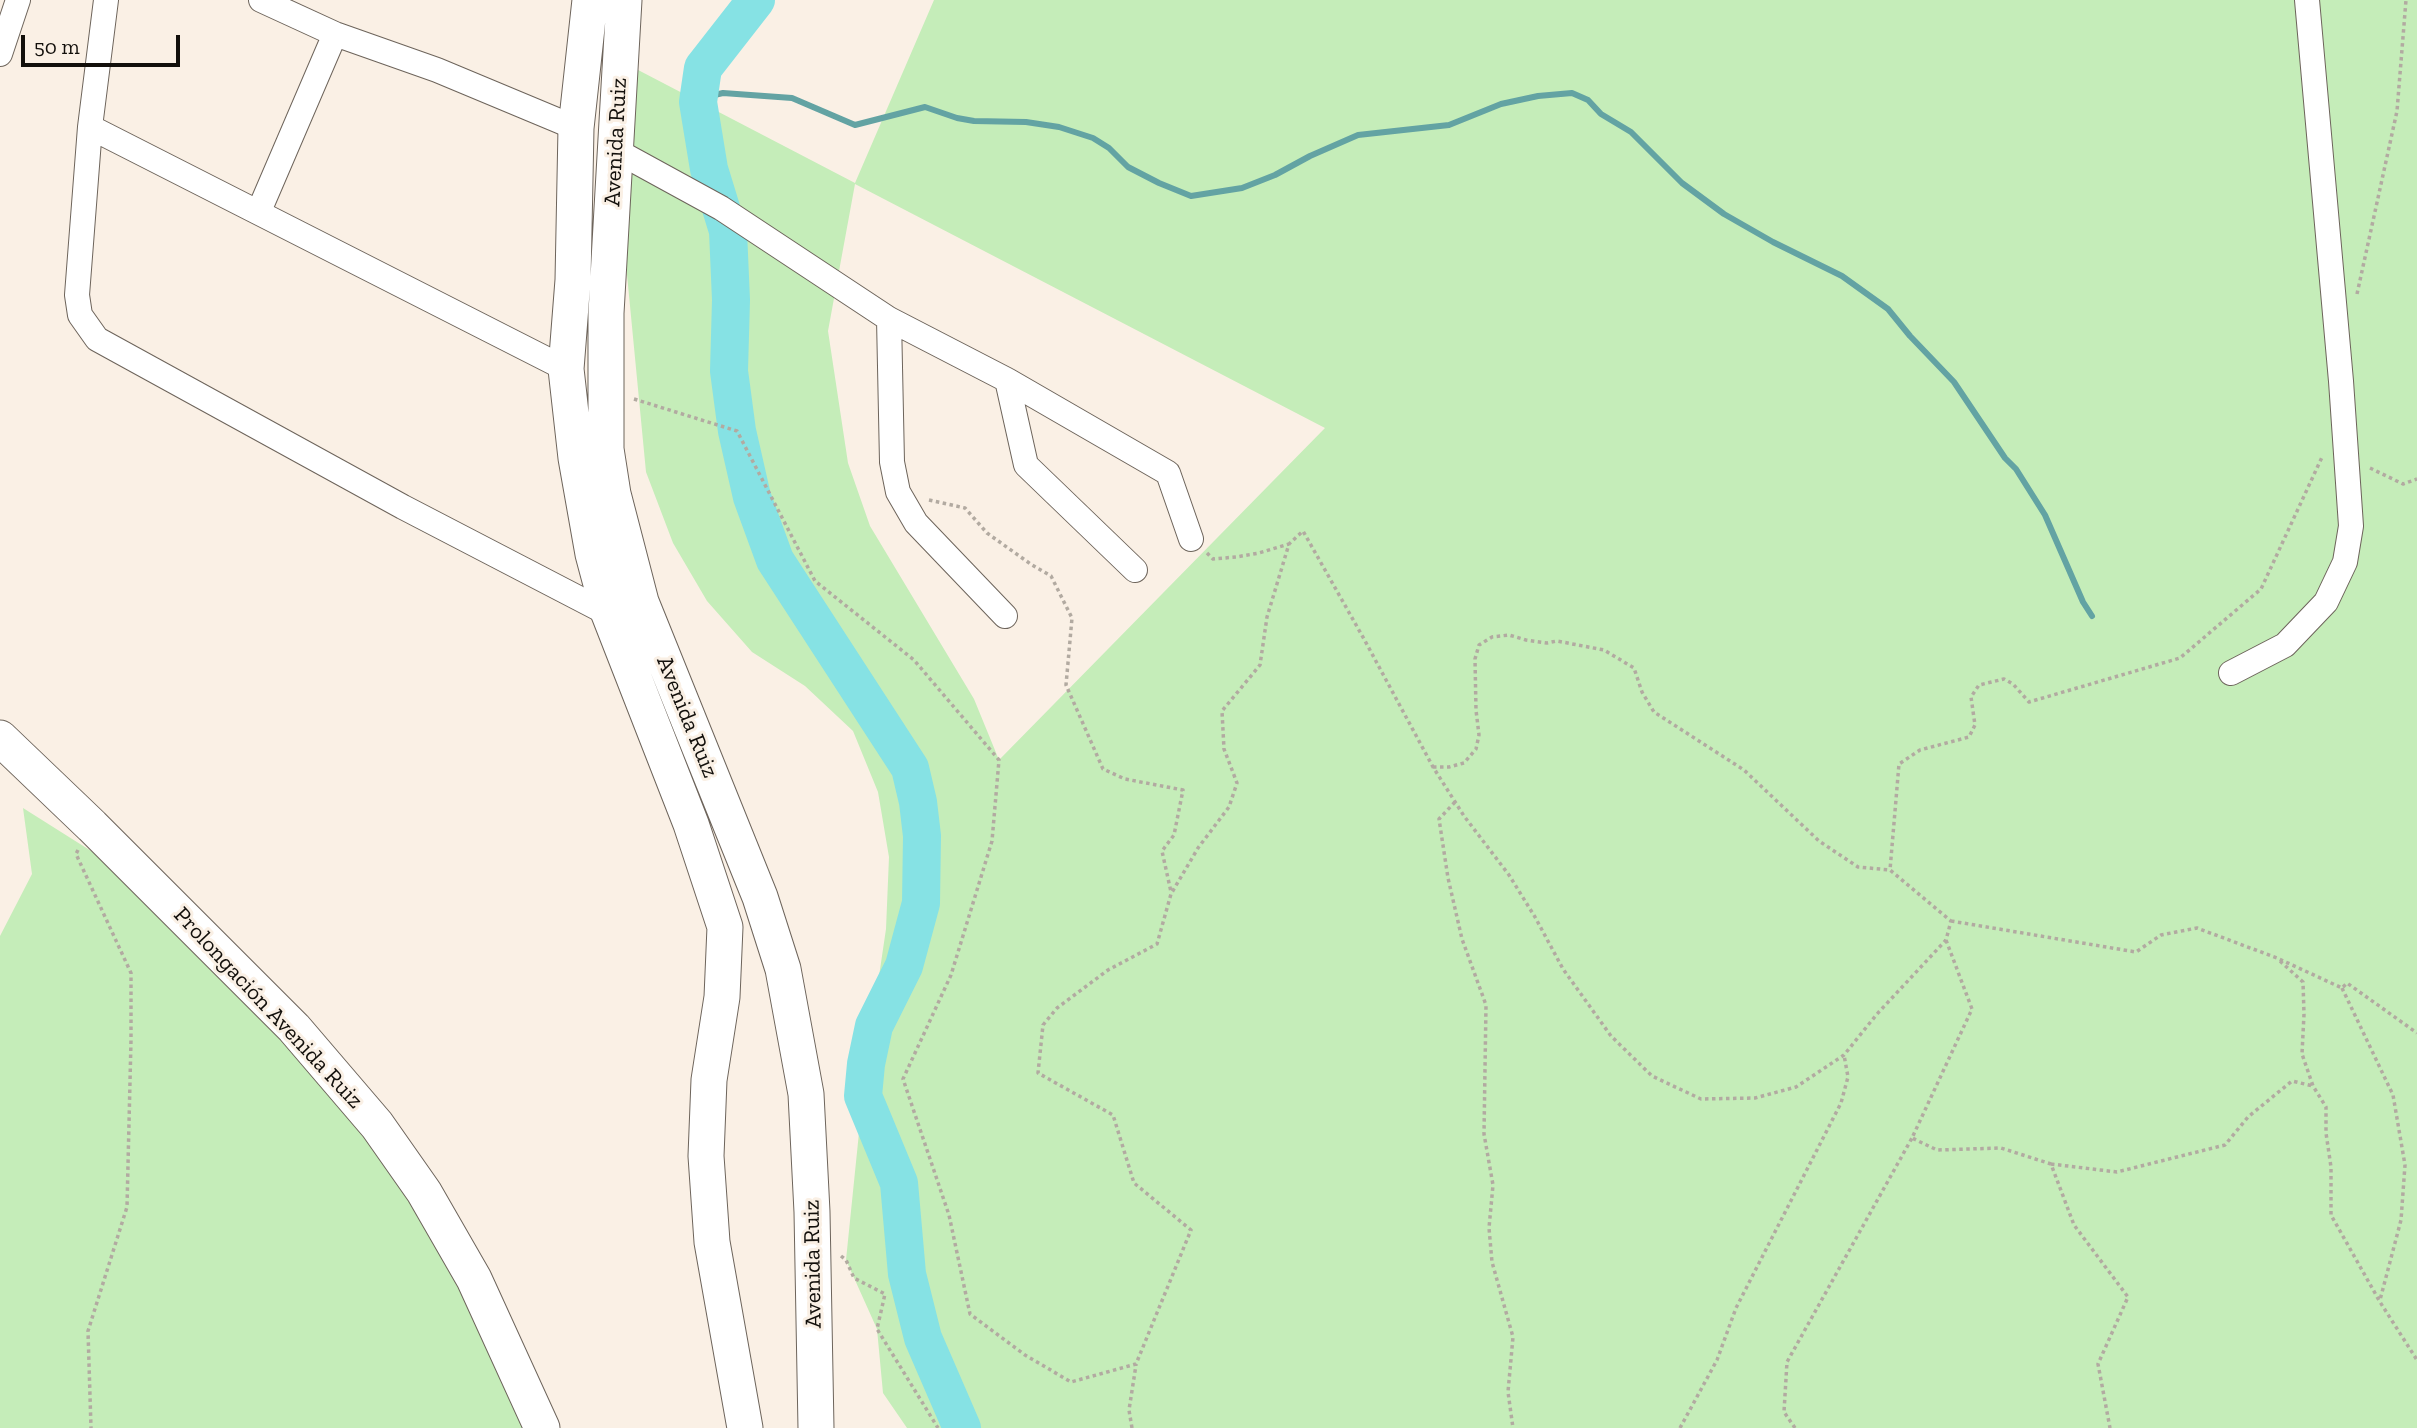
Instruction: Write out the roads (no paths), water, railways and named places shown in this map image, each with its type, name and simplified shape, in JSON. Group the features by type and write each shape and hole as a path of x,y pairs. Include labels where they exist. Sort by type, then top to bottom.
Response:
{"street":[{"path":"0,54 18,0"},
{"path":"106,0 90,127 77,295 80,314 97,339 403,507 625,608"},
{"path":"261,0 335,34 437,70 576,128"},
{"name":"Avenida Ruiz","path":"590,0 576,128 573,280 566,369 583,499 593,554 625,608 760,897 783,969 806,1094 812,1212 816,1428"},
{"name":"Avenida Ruiz","path":"624,0 606,313 606,449 625,608 725,927 722,997 709,1080 706,1156 712,1242 745,1428"},
{"path":"2231,673 2285,646 2326,602 2345,562 2351,526 2307,0"},
{"path":"259,211 335,34"},
{"path":"90,127 566,369"},
{"path":"615,150 721,208 889,319 1007,380 1168,473 1191,539"},
{"path":"889,319 892,462 898,492 916,523 1005,616"},
{"path":"1007,380 1026,464 1135,570"},
{"name":"Prolongación Avenida Ruiz","path":"0,738 294,1028 377,1125 424,1192 474,1279 542,1428"}],"waterway":[{"path":"756,0 703,68 698,102 709,169 728,231 731,300 729,371 737,431 752,497 775,560 910,768 918,802 922,836 921,903 904,966 874,1026 863,1096 899,1183 907,1274 923,1338 962,1428"},
{"path":"698,102 723,93 792,98 855,125 925,107 974,121 1026,122 1059,127 1093,138 1109,148 1128,167 1191,196 1242,188 1358,135 1449,125 1501,104 1538,96 1572,93 1588,100 1601,114 1631,132 1682,183 1724,214 1842,276 1888,309 1954,382 2005,458 2016,469 2045,515 2083,602 2092,616"}]}
